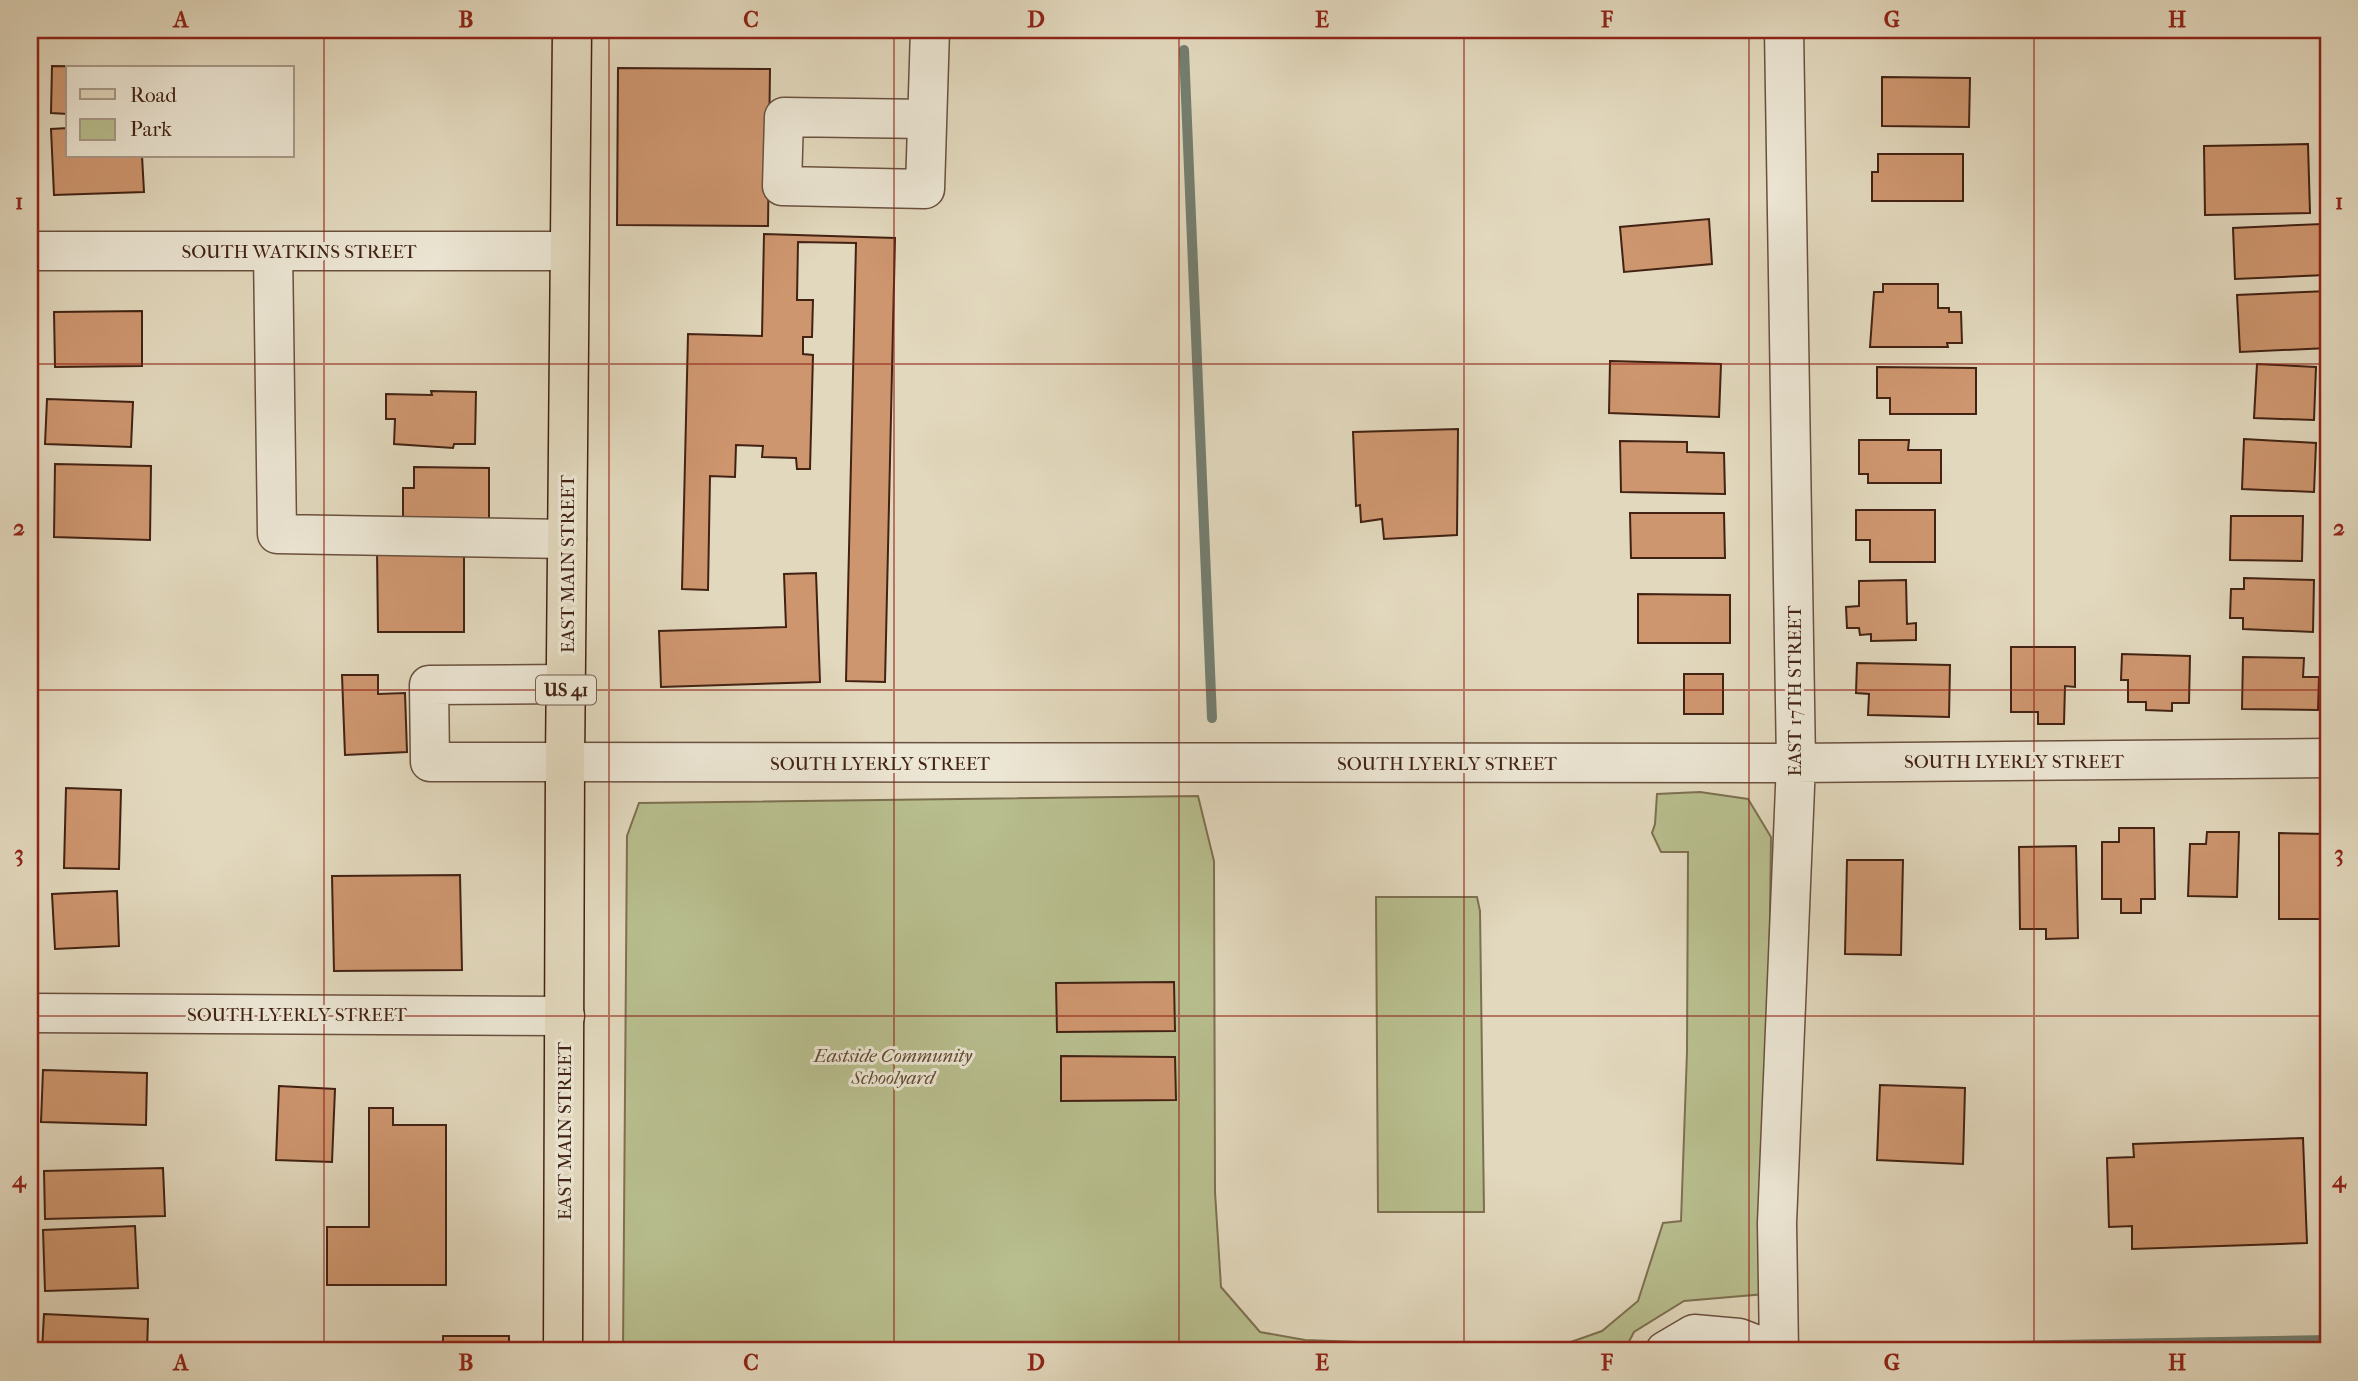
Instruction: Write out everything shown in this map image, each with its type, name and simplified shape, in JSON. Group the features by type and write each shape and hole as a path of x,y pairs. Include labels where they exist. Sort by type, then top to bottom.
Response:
{"main road":[{"name":"EAST MAIN STREET","path":"563,1351 572,30"}],"street":[{"path":"927,119 930,30"},
{"name":"EAST 17TH STREET","path":"1779,1351 1777,1223 1796,763 1784,30"},
{"name":"SOUTH WATKINS STREET","path":"30,251 569,251"},
{"path":"273,251 277,534 568,538"},
{"name":"SOUTH LYERLY STREET","path":"566,684 429,685 430,762 1796,763 2328,758"},
{"name":"SOUTH LYERLY STREET","path":"30,1013 565,1016"},
{"path":"1665,1351 1694,1334 1739,1338 1773,1351"}],"green space":[{"name":"Eastside Community Schoolyard","path":"1700,792 1748,799 1771,837 1765,1294 1684,1301 1634,1332 1624,1351 623,1351 627,836 639,803 1198,796 1214,861 1215,1192 1221,1287 1260,1332 1305,1340 1551,1349 1602,1331 1638,1301 1663,1223 1681,1221 1687,1052 1688,852 1661,852 1652,833 1657,794"},
{"path":"1376,897 1477,897 1480,911 1484,1212 1378,1212"}],"building":[{"path":"52,66 66,66 66,114 51,113"},
{"path":"618,68 770,69 768,226 617,225"},
{"path":"1882,77 1970,78 1969,127 1882,126"},
{"path":"66,128 66,158 142,158 144,192 54,195 51,129"},
{"path":"2308,144 2310,213 2205,215 2204,146"},
{"path":"1878,154 1963,154 1963,201 1872,201 1872,172 1878,172"},
{"path":"1709,219 1712,264 1624,272 1620,227"},
{"path":"2322,224 2325,275 2235,279 2233,228"},
{"path":"764,234 895,238 885,682 846,681 856,243 798,242 797,300 813,300 812,337 803,337 803,354 813,355 810,469 797,469 796,458 762,457 763,446 736,445 735,477 710,476 708,590 682,589 688,334 762,336"},
{"path":"1883,284 1938,284 1938,308 1961,312 1962,343 1947,343 1948,347 1870,347 1874,292 1883,292"},
{"path":"2328,291 2328,348 2240,352 2237,295"},
{"path":"142,311 142,366 55,367 54,312"},
{"path":"1610,361 1721,364 1719,417 1609,413"},
{"path":"2257,364 2316,367 2314,420 2254,418"},
{"path":"1877,367 1976,368 1976,414 1890,414 1890,398 1877,398"},
{"path":"431,391 476,392 475,444 454,444 453,448 394,444 395,419 386,419 386,394 432,395"},
{"path":"47,399 133,402 131,447 45,444"},
{"path":"1458,429 1457,535 1384,539 1382,519 1361,522 1360,505 1356,506 1353,432"},
{"path":"2244,439 2316,443 2314,492 2242,489"},
{"path":"1859,440 1909,440 1908,450 1941,450 1941,483 1868,483 1868,474 1859,474"},
{"path":"1620,441 1687,442 1687,452 1724,453 1725,494 1621,492"},
{"path":"55,464 151,466 150,540 54,537"},
{"path":"414,467 489,468 489,521 403,520 403,488 414,488"},
{"path":"1856,510 1935,510 1935,562 1870,562 1870,540 1856,540"},
{"path":"1630,513 1724,513 1725,558 1631,558"},
{"path":"2231,516 2303,516 2302,561 2230,560"},
{"path":"464,547 464,632 378,632 377,548"},
{"path":"816,573 820,682 661,687 659,631 786,627 784,574"},
{"path":"2244,578 2314,580 2313,632 2243,629 2243,618 2230,618 2231,589 2244,589"},
{"path":"1906,580 1907,624 1916,623 1916,640 1871,641 1871,634 1860,635 1859,628 1847,628 1846,607 1859,606 1859,581"},
{"path":"1638,594 1730,595 1730,643 1638,643"},
{"path":"2011,647 2075,647 2075,687 2065,686 2064,724 2038,724 2038,712 2011,712"},
{"path":"2122,654 2190,656 2189,703 2172,703 2172,711 2146,710 2146,702 2128,702 2128,680 2121,680"},
{"path":"2243,657 2304,658 2303,677 2319,677 2318,710 2242,709"},
{"path":"1857,663 1950,665 1949,717 1868,715 1869,694 1856,693"},
{"path":"1684,674 1723,674 1723,714 1684,714"},
{"path":"342,675 378,675 378,694 405,693 407,752 345,755"},
{"path":"66,788 121,790 119,869 64,868"},
{"path":"2119,828 2154,828 2155,899 2141,899 2141,913 2121,913 2121,899 2102,899 2102,842 2119,842"},
{"path":"2207,832 2239,832 2237,897 2188,896 2190,844 2206,844"},
{"path":"2279,833 2328,834 2328,919 2279,919"},
{"path":"2076,846 2078,938 2046,939 2046,929 2020,929 2019,847"},
{"path":"1847,860 1903,860 1901,955 1845,954"},
{"path":"460,875 462,970 334,971 332,876"},
{"path":"117,891 119,946 55,949 52,894"},
{"path":"1174,982 1175,1031 1057,1032 1056,983"},
{"path":"1061,1056 1175,1057 1176,1100 1061,1101"},
{"path":"43,1070 147,1073 146,1125 41,1122"},
{"path":"1880,1085 1965,1088 1963,1164 1877,1160"},
{"path":"279,1086 335,1089 332,1162 276,1160"},
{"path":"369,1108 393,1108 393,1125 446,1125 446,1285 327,1285 327,1227 369,1227"},
{"path":"2303,1138 2307,1243 2132,1249 2132,1226 2109,1227 2107,1158 2134,1157 2133,1144"},
{"path":"163,1168 165,1216 45,1219 44,1171"},
{"path":"135,1226 138,1288 45,1291 43,1230"},
{"path":"44,1314 148,1319 147,1351 42,1351"},
{"path":"443,1336 509,1336 509,1351 443,1351"}],"waterway":[{"path":"1184,50 1212,718"},
{"path":"1841,1349 2328,1340"}]}
